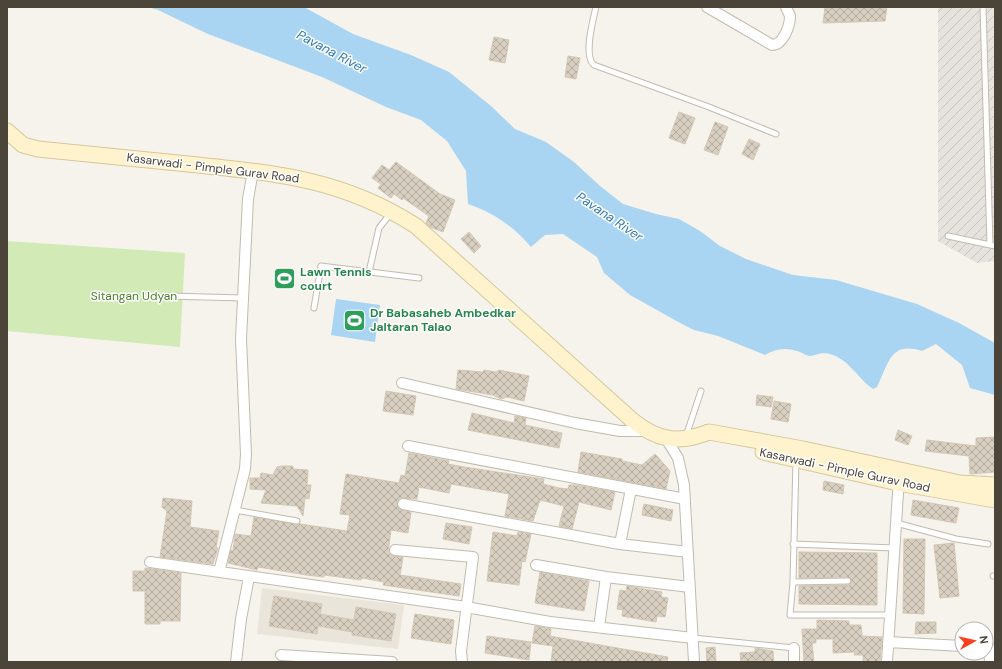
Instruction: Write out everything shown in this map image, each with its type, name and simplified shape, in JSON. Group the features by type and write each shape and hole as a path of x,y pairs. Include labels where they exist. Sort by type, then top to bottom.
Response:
{"street":[{"path":"707,7 772,45 777,45 784,36 790,18 786,7"},
{"name":"Kasarwadi - Pimple Gurav Road","path":"7,131 23,145 38,149 280,174 326,185 366,199 392,211 416,226 645,430 667,440 690,438 709,432 995,500"},
{"path":"219,572 246,469 241,339 248,199 253,171"},
{"path":"402,383 575,424 620,432 645,430"},
{"name":"Kasarwadi - Pimple Gurav Road","path":"690,438 796,460 899,476 995,486"},
{"path":"667,440 678,458 683,475 694,662"},
{"path":"408,446 685,499"},
{"path":"887,662 899,476"},
{"path":"620,544 631,489"},
{"path":"403,504 620,544 688,552"},
{"path":"395,550 473,557 461,651 462,662"},
{"path":"150,562 466,607 550,622 693,638"},
{"path":"536,565 606,577 690,587"},
{"path":"236,662 241,619 249,577"},
{"path":"599,627 606,577"},
{"path":"888,642 954,646"},
{"path":"794,648 794,662"},
{"path":"281,656 392,662"}],"lane":[{"path":"596,7 588,54 590,62 594,65 709,107 776,134"},
{"path":"948,236 992,246 983,7"},
{"path":"369,272 379,228 392,211"},
{"path":"314,308 321,266 419,278"},
{"path":"167,296 243,298"},
{"path":"690,438 701,391"},
{"path":"796,460 793,582 790,615 890,616"},
{"path":"235,510 297,522"},
{"path":"896,523 956,539 988,544"},
{"path":"794,544 894,548"},
{"path":"793,582 848,581"},
{"path":"693,638 794,648"}],"shaded area":[{"path":"938,7 995,7 995,261 977,263 938,241"},
{"path":"262,588 404,605 398,649 257,634"}],"green space":[{"name":"Sitangan Udyan","path":"7,241 185,253 180,347 7,331"}],"water":[{"name":"Pavana River","path":"148,7 304,7 353,34 411,55 449,72 491,106 515,129 546,142 574,162 600,186 623,204 679,219 700,231 720,246 746,259 793,275 836,280 917,304 959,323 995,343 995,395 970,388 962,365 936,344 922,351 903,349 897,352 888,362 877,387 873,389 845,362 832,355 824,353 809,356 797,351 784,349 776,350 765,355 718,336 694,330 630,295 604,273 597,257 563,234 545,235 531,247 524,239 495,216 468,204 466,171 447,141 421,120 386,107 322,77 208,34 158,10"},
{"name":"Dr Babasaheb Ambedkar Jaltaran Talao","path":"336,299 380,305 375,342 331,335"}],"building":[{"path":"825,7 887,7 885,21 823,23"},
{"path":"494,37 509,40 505,63 489,60"},
{"path":"568,56 580,58 576,79 565,77"},
{"path":"679,112 695,118 685,144 669,138"},
{"path":"715,122 728,127 718,155 704,150"},
{"path":"749,139 760,144 753,160 742,154"},
{"path":"396,162 440,194 455,200 443,232 430,227 426,223 429,216 403,198 402,200 394,194 391,198 378,188 381,184 372,178 382,165 389,170"},
{"path":"469,232 481,246 474,253 461,239"},
{"path":"458,370 483,372 484,370 496,372 499,370 529,376 524,401 507,397 501,399 493,395 456,389"},
{"path":"386,391 416,396 413,415 383,411"},
{"path":"757,395 773,397 771,407 756,405"},
{"path":"774,401 791,404 788,422 771,419"},
{"path":"472,413 514,423 515,416 526,418 525,425 562,433 559,448 468,430"},
{"path":"898,430 912,436 908,445 895,440"},
{"path":"995,437 995,472 970,474 969,456 925,451 927,440 976,446 976,438"},
{"path":"581,452 622,459 622,461 642,465 655,454 670,471 666,489 578,472"},
{"path":"409,453 449,461 448,464 544,479 543,484 559,488 568,489 569,485 576,485 615,492 611,510 579,502 572,529 559,526 564,506 540,500 533,521 505,516 509,494 451,484 449,493 419,487 417,499 400,498 397,502 399,509 411,512 408,533 391,530 388,553 394,556 403,557 400,575 461,584 459,596 383,585 384,582 362,578 361,580 324,575 324,577 258,567 257,570 228,563 231,550 233,551 235,534 251,536 254,517 347,531 350,515 340,514 346,474 399,483 401,475 405,476"},
{"path":"293,466 293,469 308,470 307,485 311,485 309,499 305,498 303,516 297,506 261,503 266,490 250,489 250,478 260,478 261,473 273,475 277,467"},
{"path":"824,481 844,485 843,494 823,490"},
{"path":"163,498 192,501 190,527 219,531 216,548 218,548 213,564 160,557 167,511 162,507"},
{"path":"913,500 959,508 956,523 911,515"},
{"path":"644,504 673,510 671,521 642,515"},
{"path":"446,523 472,527 469,544 443,539"},
{"path":"493,532 517,536 518,532 531,534 525,562 522,561 519,585 487,581"},
{"path":"904,539 925,539 924,614 903,613"},
{"path":"954,543 959,596 940,598 934,545"},
{"path":"799,552 877,553 877,605 799,604 799,586 848,585 852,581 848,577 799,578"},
{"path":"145,568 181,573 180,621 160,621 160,624 145,624 145,591 133,591 133,571 145,571"},
{"path":"540,572 589,581 584,611 535,603"},
{"path":"627,586 662,592 661,597 668,598 665,617 657,616 656,622 622,616 623,610 617,609 620,590 626,591"},
{"path":"274,596 322,604 320,614 354,620 356,607 396,614 391,641 352,635 352,632 318,626 317,634 269,626"},
{"path":"415,614 454,620 451,644 411,638"},
{"path":"817,620 849,621 849,625 861,625 862,636 882,637 880,662 863,662 863,655 854,655 855,652 833,653 833,639 816,639 816,643 812,643 814,662 804,662 802,629 817,629"},
{"path":"916,622 936,622 936,633 915,634"},
{"path":"535,626 551,629 550,636 668,657 667,662 551,662 553,646 532,643"},
{"path":"487,636 531,642 529,660 485,653"},
{"path":"715,647 716,662 707,662 706,648"},
{"path":"755,648 773,651 774,662 760,662 760,660 741,662 740,653 755,652"}],"place":[{"name":"Lawn Tennis court","path":"284,279"},
{"name":"Dr Babasaheb Ambedkar Jaltaran Talao","path":"355,320"}]}
